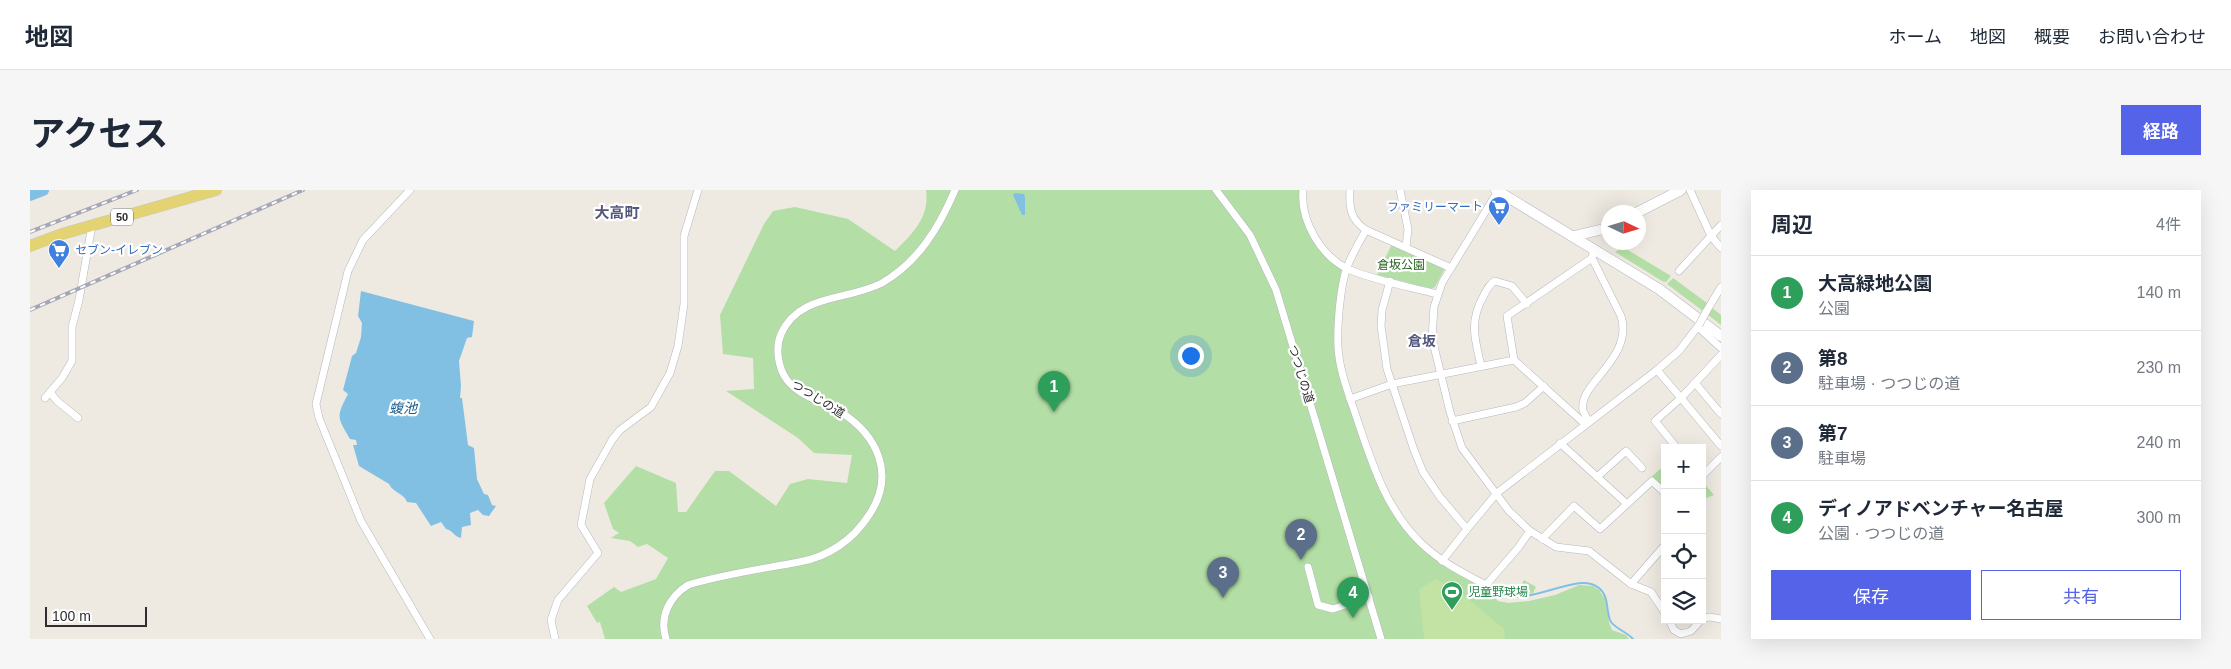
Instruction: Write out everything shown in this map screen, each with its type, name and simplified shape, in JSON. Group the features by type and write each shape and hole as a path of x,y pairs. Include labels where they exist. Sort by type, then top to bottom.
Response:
{"main road":[{"name":"50","path":"30,246 92,225 216,190"}],"street":[{"path":"410,190 363,240 351,264 316,404 319,418 361,521 430,639"},
{"path":"556,639 551,620 558,600 598,553 581,525 590,479 612,440 620,430 652,407 670,373 678,346 684,304 684,236 698,190"},
{"name":"つつじの道","path":"666,639 663,631 666,609 680,591 688,585 816,558 856,533 875,506 881,492 883,479 882,466 876,449 856,424 839,411 790,383 781,368 779,341 789,321 805,306 866,290 888,279 907,265 939,224 955,190"},
{"name":"つつじの道","path":"1216,190 1250,235 1276,290 1381,639"},
{"path":"1303,190 1305,214 1316,239 1327,253 1346,268 1437,294"},
{"path":"1350,190 1349,204 1352,216 1366,230 1451,268"},
{"path":"1400,190 1408,229 1406,247"},
{"path":"1646,208 1681,190"},
{"path":"1690,190 1711,236 1721,248"},
{"path":"1661,607 1651,592 1631,584 1589,551 1556,547 1530,531 1515,518 1466,456 1452,421 1441,375 1432,331 1434,307 1437,294 1451,268 1497,191 1574,236 1593,254 1676,300 1721,336"},
{"path":"45,398 62,378 72,361 72,327 79,300 92,225"},
{"path":"1679,271 1721,225"},
{"path":"1366,230 1346,268 1338,327 1338,348 1350,399 1374,470 1389,500 1402,521 1416,538 1442,561 1486,585 1530,531"},
{"path":"1574,236 1601,230"},
{"path":"1587,423 1514,360 1508,316 1527,304 1593,254"},
{"path":"1587,423 1584,400 1618,351 1624,336 1621,316 1593,254"},
{"path":"1390,281 1382,310 1381,326 1387,369 1423,472 1440,497 1468,529"},
{"path":"1481,366 1475,338 1474,319 1477,308 1490,283 1494,281 1512,286 1527,304"},
{"path":"1442,561 1496,493 1657,370 1679,351 1698,326 1721,287"},
{"path":"1698,326 1721,348"},
{"path":"1674,444 1655,421 1681,398 1721,355"},
{"path":"1350,399 1392,384 1514,360"},
{"path":"1657,370 1721,446"},
{"path":"1695,383 1721,414"},
{"path":"1452,421 1516,407 1525,403 1544,386"},
{"path":"50,392 57,401 78,418"},
{"path":"1560,444 1627,504"},
{"path":"1597,477 1626,451 1642,468"},
{"path":"1706,472 1721,457"},
{"path":"1542,539 1574,506 1600,529 1652,481 1661,489"},
{"path":"1631,584 1661,550"},
{"path":"1308,568 1318,605 1333,609 1369,597"},
{"path":"1706,618 1721,619"},
{"path":"1671,624 1674,630 1681,634 1691,631 1697,624"}],"green space":[{"path":"926,190 1301,190 1304,221 1344,272 1335,348 1374,475 1414,539 1482,586 1498,601 1508,603 1529,601 1555,595 1579,585 1593,586 1599,590 1605,599 1612,630 1626,635 1629,639 605,639 600,622 597,623 587,606 614,587 621,592 656,579 668,558 647,544 638,547 630,541 611,538 619,533 613,529 604,503 636,466 676,483 678,512 686,512 715,471 729,471 776,506 790,484 808,479 847,483 852,455 814,453 798,438 726,391 754,389 753,358 723,354 720,315 764,224 773,211 795,207 848,219 895,251 919,224 927,200"},
{"name":"倉坂公園","path":"1392,244 1443,267 1444,270 1435,287 1431,289 1377,275"},
{"path":"1628,250 1671,276 1666,282 1662,281 1615,252"},
{"path":"1673,278 1707,303 1703,311 1667,284"},
{"path":"1711,307 1721,315 1721,325 1707,314"},
{"path":"1661,468 1661,486 1651,477"},
{"path":"1706,486 1714,495 1706,498"},
{"name":"児童野球場","path":"1436,579 1461,593 1504,629 1505,639 1424,639 1419,589"},
{"path":"1524,580 1536,587 1533,593 1516,594"}],"water":[{"path":"1015,193 1024,194 1025,215 1022,215 1013,195"},
{"name":"蝮池","path":"361,291 474,321 472,337 467,338 459,361 460,398 462,398 468,445 474,448 477,479 484,494 488,495 492,505 496,506 489,516 483,515 478,510 470,513 471,525 462,527 461,538 446,529 441,522 431,526 416,503 407,502 389,484 359,466 353,445 357,445 356,440 350,439 340,421 341,408 348,394 343,390 352,356 356,353 361,337 362,323 358,316"}],"waterway":[{"path":"30,195 43,190"},
{"path":"1489,587 1503,595 1517,597 1532,595 1576,583 1589,583 1602,591 1612,623 1633,639"}],"railway":[{"path":"30,232 137,190"},
{"path":"30,310 303,190"}],"place":[{"name":"ファミリーマート","path":"1499,226"},
{"name":"セブン-イレブン","path":"59,269"},
{"name":"大高緑地公園","path":"1054,412"},
{"name":"第8","path":"1301,560"},
{"name":"第7","path":"1223,598"},
{"name":"児童野球場","path":"1452,611"},
{"name":"ディノアドベンチャー名古屋","path":"1353,618"}],"district":[{"name":"大高町","path":"617,212"},
{"name":"倉坂","path":"1422,341"}]}
